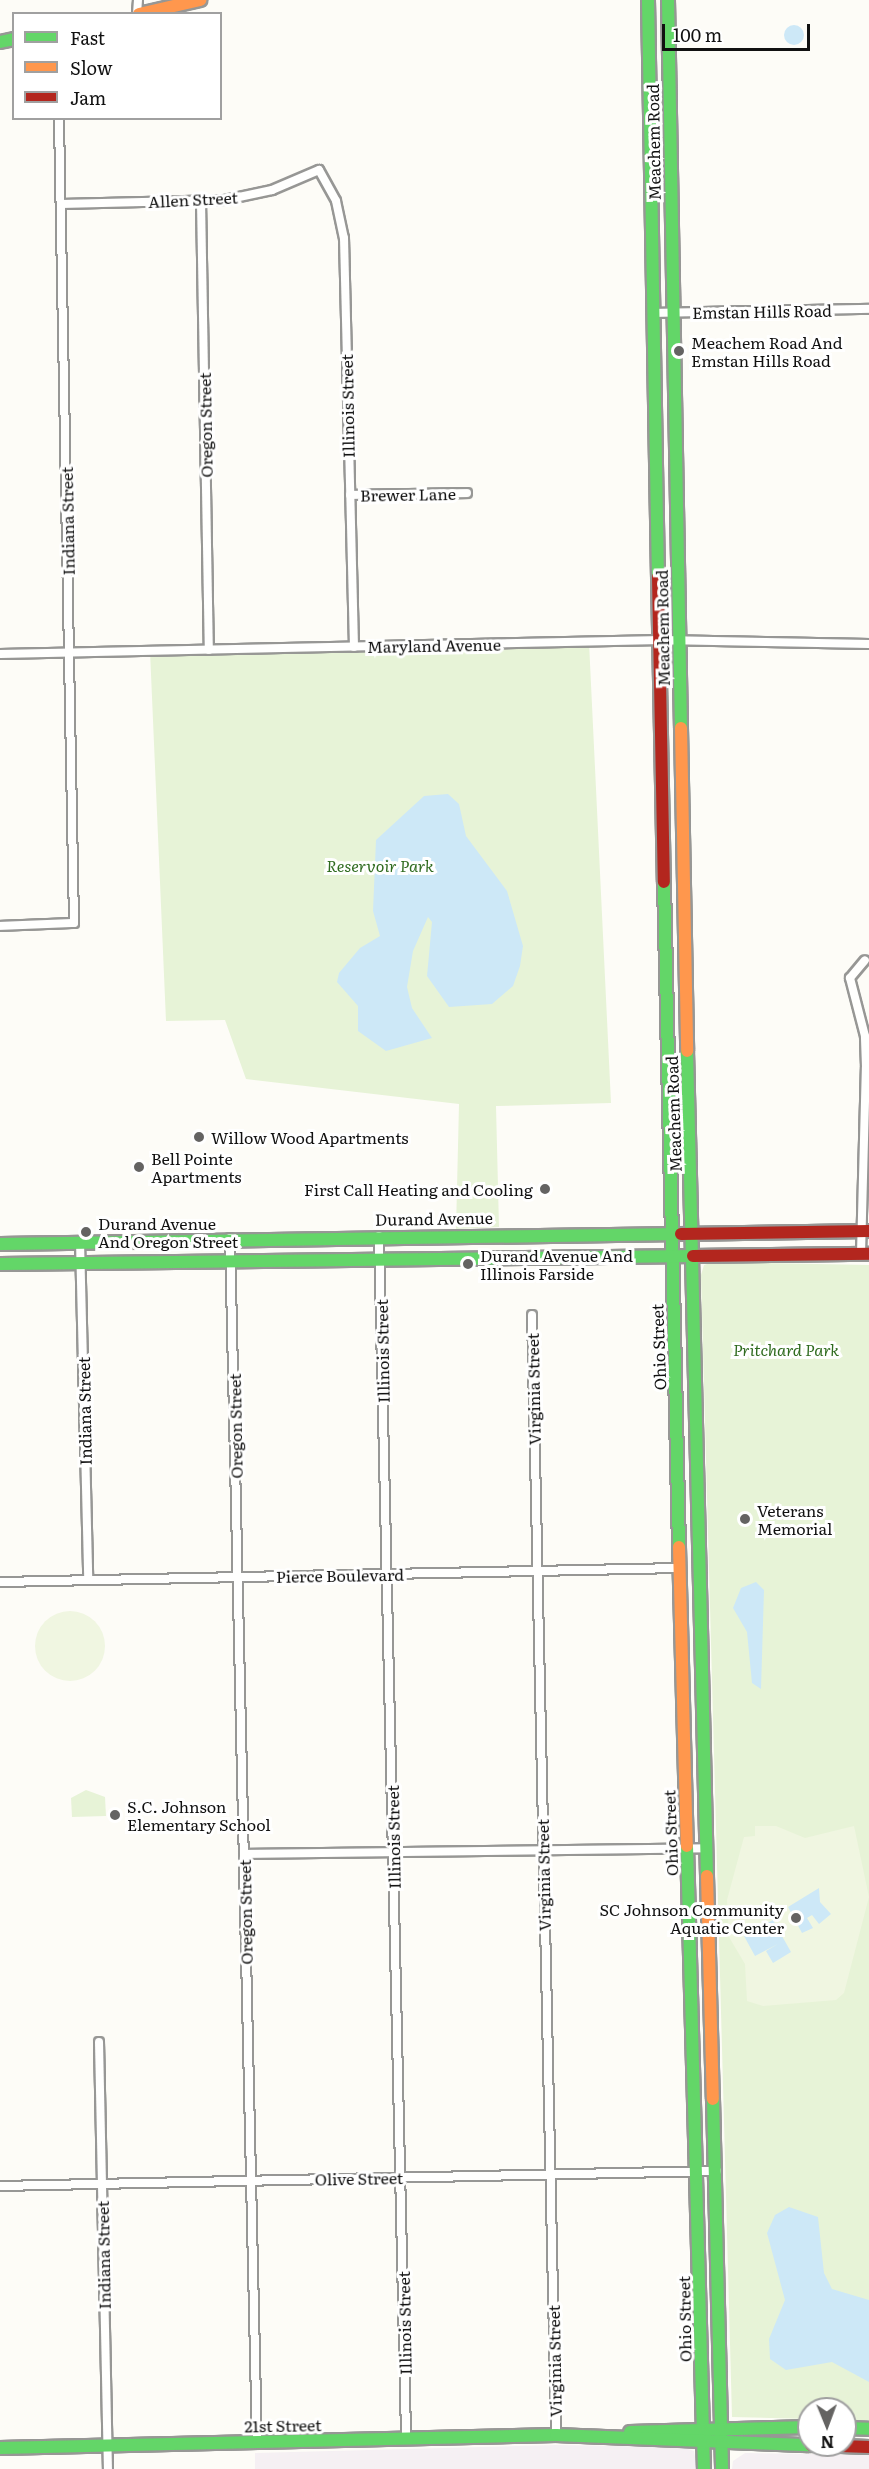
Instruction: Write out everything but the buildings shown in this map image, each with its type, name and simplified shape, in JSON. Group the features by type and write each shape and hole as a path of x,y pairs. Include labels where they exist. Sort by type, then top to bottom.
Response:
{"street":[{"path":"147,12 200,0"},
{"name":"Meachem Road","path":"648,0 662,640 670,1232"},
{"name":"Meachem Road","path":"668,0 669,178 693,1255"},
{"path":"649,33 668,33"},
{"name":"Indiana Street","path":"0,926 75,923 59,120"},
{"name":"Allen Street","path":"61,204 201,201 272,190 319,170"},
{"name":"Illinois Street","path":"319,170 336,201 344,238 354,647"},
{"path":"652,178 669,178"},
{"name":"Oregon Street","path":"201,201 209,650"},
{"name":"Emstan Hills Road","path":"654,313 869,309"},
{"path":"658,469 675,468"},
{"name":"Brewer Lane","path":"350,495 467,493"},
{"name":"Maryland Avenue","path":"0,654 662,640 869,644"},
{"path":"662,772 681,771"},
{"path":"665,924 684,923"},
{"path":"0,1264 380,1257 865,1254 866,1058 850,978 865,960"},
{"path":"667,1066 688,1065"},
{"name":"Durand Avenue","path":"0,1244 230,1238 865,1231"},
{"name":"Ohio Street","path":"670,1232 698,2171 704,2469"},
{"name":"Illinois Street","path":"379,1236 406,2438"},
{"name":"Oregon Street","path":"230,1238 257,2442"},
{"name":"Indiana Street","path":"80,1242 88,1580"},
{"path":"693,1255 706,1848 717,2171 722,2469"},
{"name":"Virginia Street","path":"532,1316 550,2173 561,2435"},
{"name":"Pierce Boulevard","path":"0,1582 681,1568"},
{"path":"244,1854 543,1848 706,1848"},
{"name":"Indiana Street","path":"99,2042 108,2469"},
{"name":"Olive Street","path":"0,2187 717,2171"},
{"name":"21st Street","path":"0,2448 561,2435 722,2427 797,2427"},
{"name":"21st Street","path":"561,2435 797,2445"}],"shaded area":[{"path":"556,2445 682,2447 694,2451 697,2469 255,2469 255,2453"},
{"path":"745,2453 797,2454 797,2457 869,2455 869,2469 732,2469 733,2461"}],"green space":[{"name":"Reservoir Park","path":"589,642 611,1103 496,1106 499,1227 456,1229 459,1104 246,1079 225,1020 166,1021 150,651"},
{"name":"Pritchard Park","path":"713,1262 869,1265 869,2420 857,2420 857,2397 797,2397 797,2419 732,2417 701,1275 704,1265"},
{"path":"70,1611 89,1617 99,1627 105,1646 99,1665 89,1675 70,1681 51,1675 41,1665 35,1646 41,1627 51,1617"},
{"path":"86,1790 105,1797 106,1816 72,1817 71,1798"},
{"name":"SC Johnson Community Aquatic Center","path":"755,1826 776,1826 805,1838 854,1826 869,1897 844,1993 836,2000 763,2006 747,2001 745,1964 729,1937 727,1900 744,1837 755,1836"}],"water":[{"path":"794,25 801,28 804,35 801,42 794,45 787,42 784,35 787,28"},
{"path":"448,794 459,804 466,836 507,891 523,946 520,966 513,986 492,1004 449,1007 427,976 432,922 428,917 413,951 407,987 412,1008 432,1038 386,1051 358,1031 358,1006 337,982 339,973 360,948 380,936 373,911 376,840 424,796"},
{"path":"756,1582 764,1590 761,1689 752,1683 747,1632 733,1608 741,1588"},
{"path":"819,1888 820,1902 831,1914 819,1924 812,1915 807,1918 813,1928 802,1933 788,1907"},
{"path":"773,1920 791,1952 773,1963 766,1951 778,1944 755,1956 744,1936"},
{"path":"789,2207 818,2217 824,2273 832,2289 869,2300 869,2382 832,2362 786,2370 770,2359 769,2339 785,2300 767,2233 775,2215"}],"traffic: fast":[{"path":"648,0 658,577"},
{"path":"668,0 681,728"},
{"path":"0,42 12,39"},
{"path":"664,882 679,1547"},
{"path":"687,1051 707,1876"},
{"path":"0,1244 681,1234"},
{"path":"0,1264 693,1256"},
{"path":"687,1846 704,2469"},
{"path":"713,2099 722,2469"},
{"path":"630,2432 797,2427"},
{"path":"857,2428 869,2429"},
{"path":"0,2448 556,2435 797,2445"}],"traffic: slow":[{"path":"148,12 200,0"},
{"path":"681,728 687,1051"},
{"path":"679,1547 687,1846"},
{"path":"707,1876 713,2099"}],"traffic: jam":[{"path":"658,577 664,882"},
{"path":"681,1234 869,1231"},
{"path":"693,1256 869,1254"},
{"path":"857,2447 869,2447"}],"place":[{"name":"Meachem Road And Emstan Hills Road","path":"679,351"},
{"name":"Willow Wood Apartments","path":"199,1137"},
{"name":"Bell Pointe Apartments","path":"139,1167"},
{"name":"First Call Heating and Cooling","path":"545,1189"},
{"name":"Durand Avenue And Oregon Street","path":"86,1232"},
{"name":"Durand Avenue And Illinois Farside","path":"468,1264"},
{"name":"Veterans Memorial","path":"745,1519"},
{"name":"S.C. Johnson Elementary School","path":"115,1815"},
{"name":"SC Johnson Community Aquatic Center","path":"796,1918"}]}
